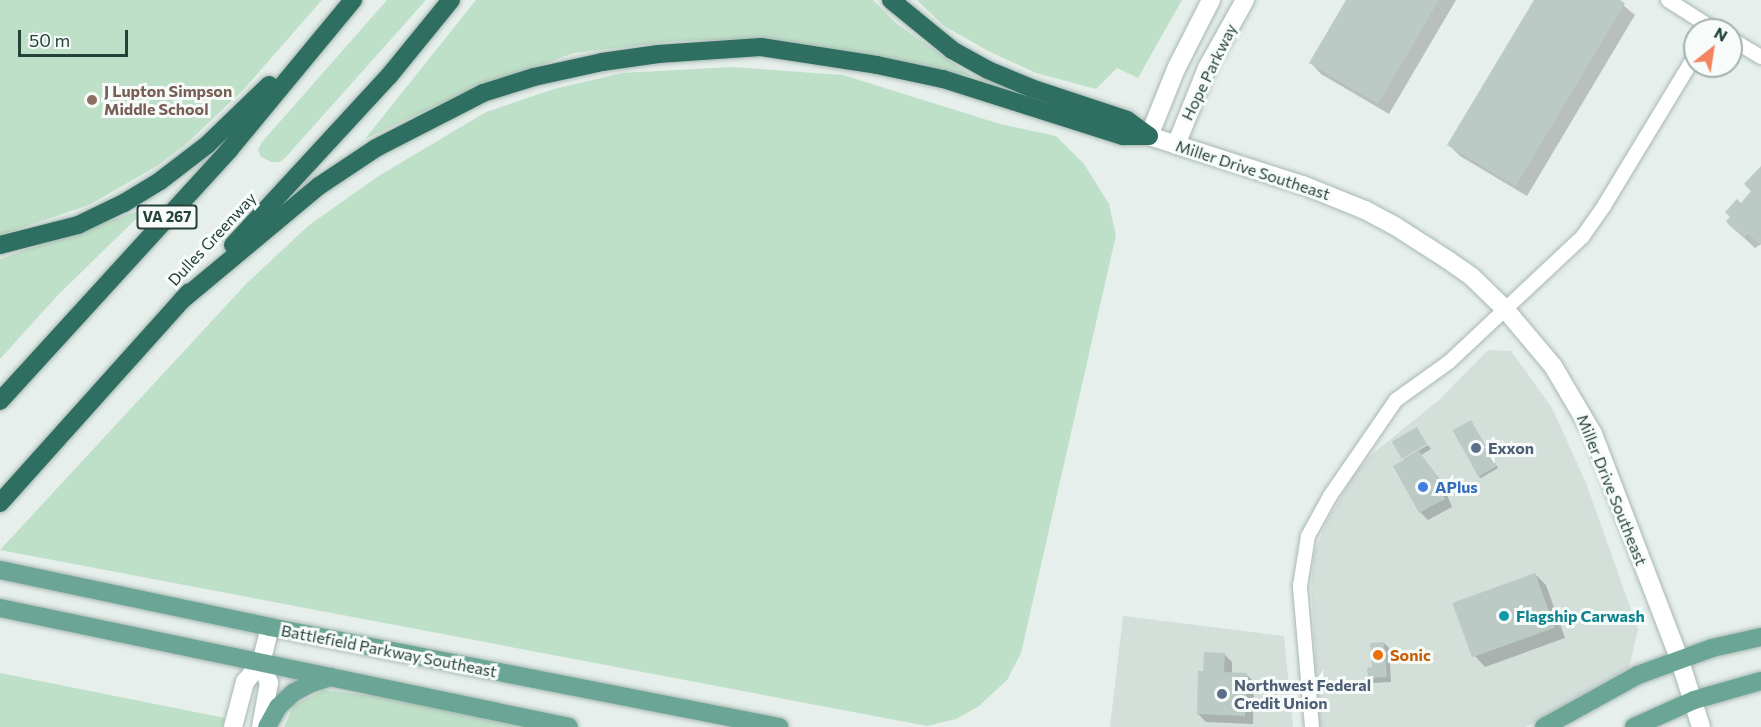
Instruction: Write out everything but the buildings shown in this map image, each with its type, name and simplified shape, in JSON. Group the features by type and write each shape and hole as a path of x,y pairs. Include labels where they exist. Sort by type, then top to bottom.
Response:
{"highway":[{"name":"VA 267","path":"0,401 229,150 352,0"},
{"name":"Dulles Greenway","path":"0,503 182,300 390,76 451,0"},
{"path":"891,0 952,50 988,70 1031,88 1127,120 1149,136"},
{"path":"0,245 78,225 123,203 160,181 208,144 329,28"},
{"path":"182,300 319,186 376,148 483,93 534,77 602,62 712,49 771,49 877,65 943,79 1123,136 1149,136"}],"main road":[{"name":"Hope Parkway","path":"1149,136 1176,69 1211,0"},
{"name":"Hope Parkway","path":"1176,145 1207,68 1245,0"},
{"name":"Miller Drive Southeast","path":"1149,136 1303,185 1365,210 1404,231 1473,277 1505,309 1553,366 1593,434 1679,658 1701,727"},
{"name":"Battlefield Parkway Southeast","path":"0,570 270,627 778,727"},
{"path":"0,608 569,727"},
{"path":"233,727 245,682 261,663 270,627"},
{"path":"1544,727 1612,687 1679,658 1761,637"},
{"path":"261,663 269,683 261,727"},
{"path":"267,727 278,707 293,693 331,676"},
{"path":"1634,727 1694,700 1761,681"}],"street":[{"path":"1668,0 1695,18"},
{"path":"1743,46 1761,57"},
{"path":"1312,727 1300,586 1308,536 1330,496 1396,400 1449,362 1583,236 1604,206 1683,76"}],"shaded area":[{"path":"1488,350 1511,351 1552,408 1586,483 1638,629 1629,668 1526,727 1319,727 1311,583 1315,550 1326,523 1354,475 1371,455 1439,400"},
{"path":"1123,616 1284,636 1293,727 1110,727"}],"green space":[{"path":"0,0 322,0 244,89 184,146 157,166 89,205 0,235"},
{"path":"387,0 426,0 286,157 280,162 271,162 260,156 258,150 262,142"},
{"path":"476,0 873,0 896,23 973,77 895,59 767,39 675,41 574,53 463,93 365,139"},
{"path":"917,0 1182,0 1138,78 1117,68 1096,89 1036,73 990,52 944,26"},
{"path":"731,67 843,75 1000,124 1056,136 1084,164 1109,204 1116,235 1021,653 1007,680 979,706 956,719 927,726 0,550 247,283 308,226 377,177 486,112 554,89 622,73"},
{"path":"147,208 57,296 0,359 0,259"},
{"path":"0,673 225,718 223,727 0,727"},
{"path":"324,690 376,696 524,727 284,727 294,705"}],"place":[{"name":"J Lupton Simpson Middle School","path":"92,100"},
{"name":"Exxon","path":"1476,448"},
{"name":"APlus","path":"1423,487"},
{"name":"Flagship Carwash","path":"1504,616"},
{"name":"Sonic","path":"1378,655"},
{"name":"Northwest Federal Credit Union","path":"1222,694"}]}
